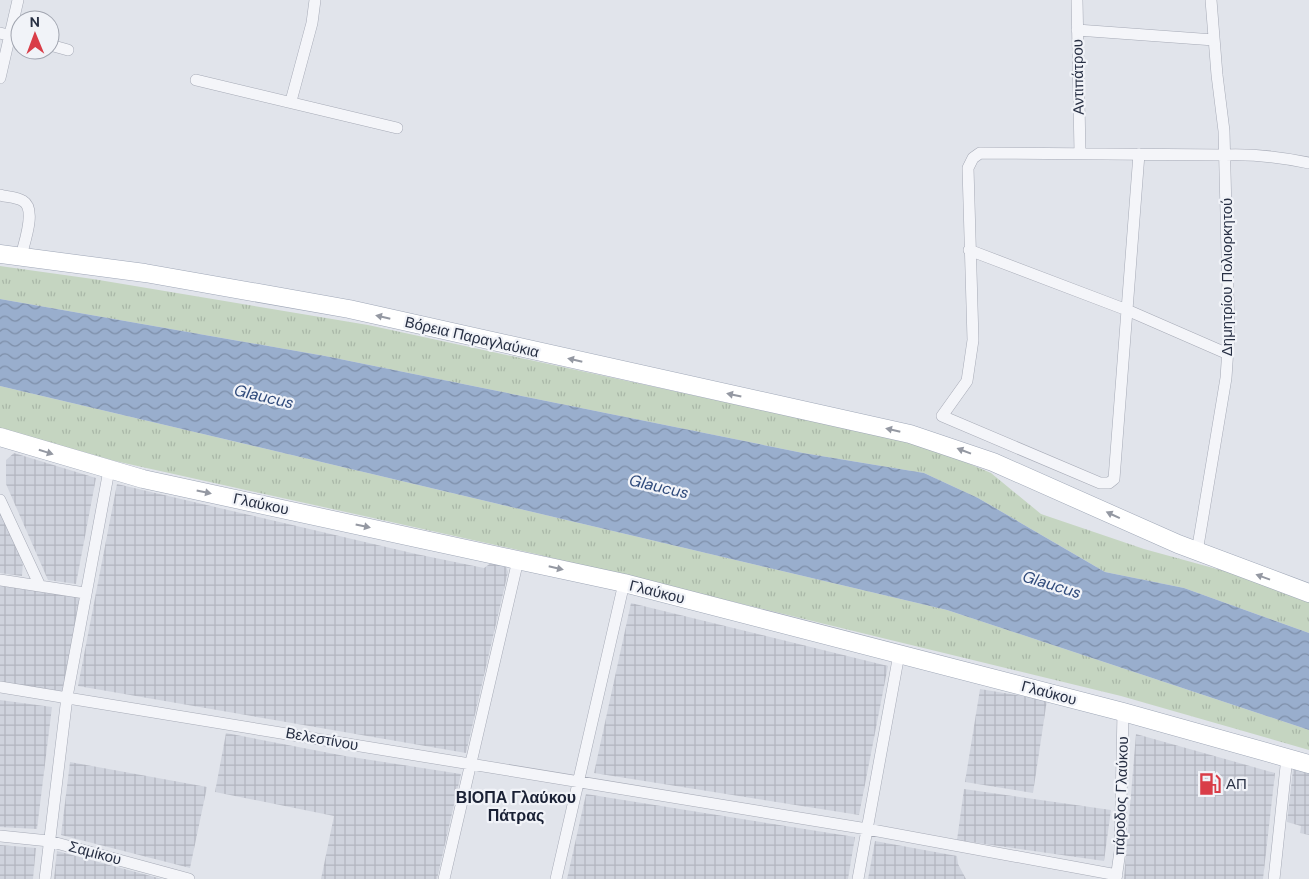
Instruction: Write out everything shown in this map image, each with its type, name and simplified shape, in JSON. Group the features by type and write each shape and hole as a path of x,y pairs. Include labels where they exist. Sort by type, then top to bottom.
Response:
{"main road":[{"name":"Βόρεια Παραγλαύκια","path":"0,254 183,279 349,309 837,417 940,442 1027,476 1197,552 1309,593"},
{"name":"Γλαύκου","path":"0,437 162,484 624,583 1124,712 1309,764"}],"street":[{"path":"291,101 312,23 315,0"},
{"name":"Αντιπάτρου","path":"1077,0 1080,153"},
{"name":"Δημητρίου Πολιορκητού","path":"1197,552 1228,354 1230,279 1225,155 1211,0"},
{"path":"1077,30 1214,40"},
{"path":"0,78 10,35"},
{"path":"60,48 68,50"},
{"path":"196,80 291,101 397,128"},
{"path":"1139,154 1114,479 1109,483 1100,483 942,416 967,381 973,340 968,168 972,158 980,153 1080,153 1225,155 1262,156 1309,163"},
{"path":"0,196 22,200 28,206 30,213 21,256"},
{"path":"969,250 1127,310 1228,354"},
{"path":"45,879 67,697 109,470"},
{"path":"0,500 40,586"},
{"path":"444,879 518,560"},
{"path":"0,580 85,593"},
{"path":"556,879 624,583"},
{"path":"858,879 899,654"},
{"name":"Βελεστίνου","path":"0,687 578,783 867,828 1116,877"},
{"name":"πάροδος Γλαύκου","path":"1116,877 1120,850 1124,712"},
{"path":"1274,879 1287,757"},
{"name":"Σαμίκου","path":"0,836 49,841 189,879"}],"shaded area":[{"path":"14,453 96,478 76,584 48,580 6,484 6,460"},
{"path":"117,484 416,554 484,568 491,563 506,566 508,572 466,753 78,686"},
{"path":"0,511 23,561 22,576 0,573"},
{"path":"0,580 85,593 67,697 0,689"},
{"path":"631,603 888,666 859,815 594,773"},
{"path":"980,689 1047,700 1033,793 965,782"},
{"path":"0,700 52,707 37,829 0,827"},
{"path":"226,733 345,756 461,774 437,879 321,879 334,816 215,792"},
{"path":"1136,734 1275,773 1263,879 1124,879"},
{"path":"1294,761 1309,766 1309,835 1300,833 1301,826 1287,822"},
{"path":"70,762 207,787 190,868 61,835"},
{"path":"964,789 1111,810 1104,861 957,840"},
{"path":"586,794 855,837 848,879 567,879"},
{"path":"875,841 957,856 958,864 966,879 868,879"},
{"path":"0,845 36,848 33,879 0,879"},
{"path":"57,851 162,879 54,879"}],"green space":[{"path":"0,266 93,279 368,325 891,438 944,453 991,473 1041,514 1144,549 1246,577 1309,601 1309,633 1184,588 1105,572 978,498 924,473 803,453 325,356 0,299"},
{"path":"0,386 947,610 1309,730 1309,750 1121,696 536,554 115,461 0,428"}],"water":[{"name":"Glaucus","path":"0,299 325,356 803,453 924,473 978,498 1105,572 1184,588 1309,633 1309,730 947,610 0,386"}],"place":[{"name":"ΑΠ","path":"1210,784"}],"district":[{"name":"ΒΙΟΠΑ Γλαύκου Πάτρας","path":"516,806"}]}
